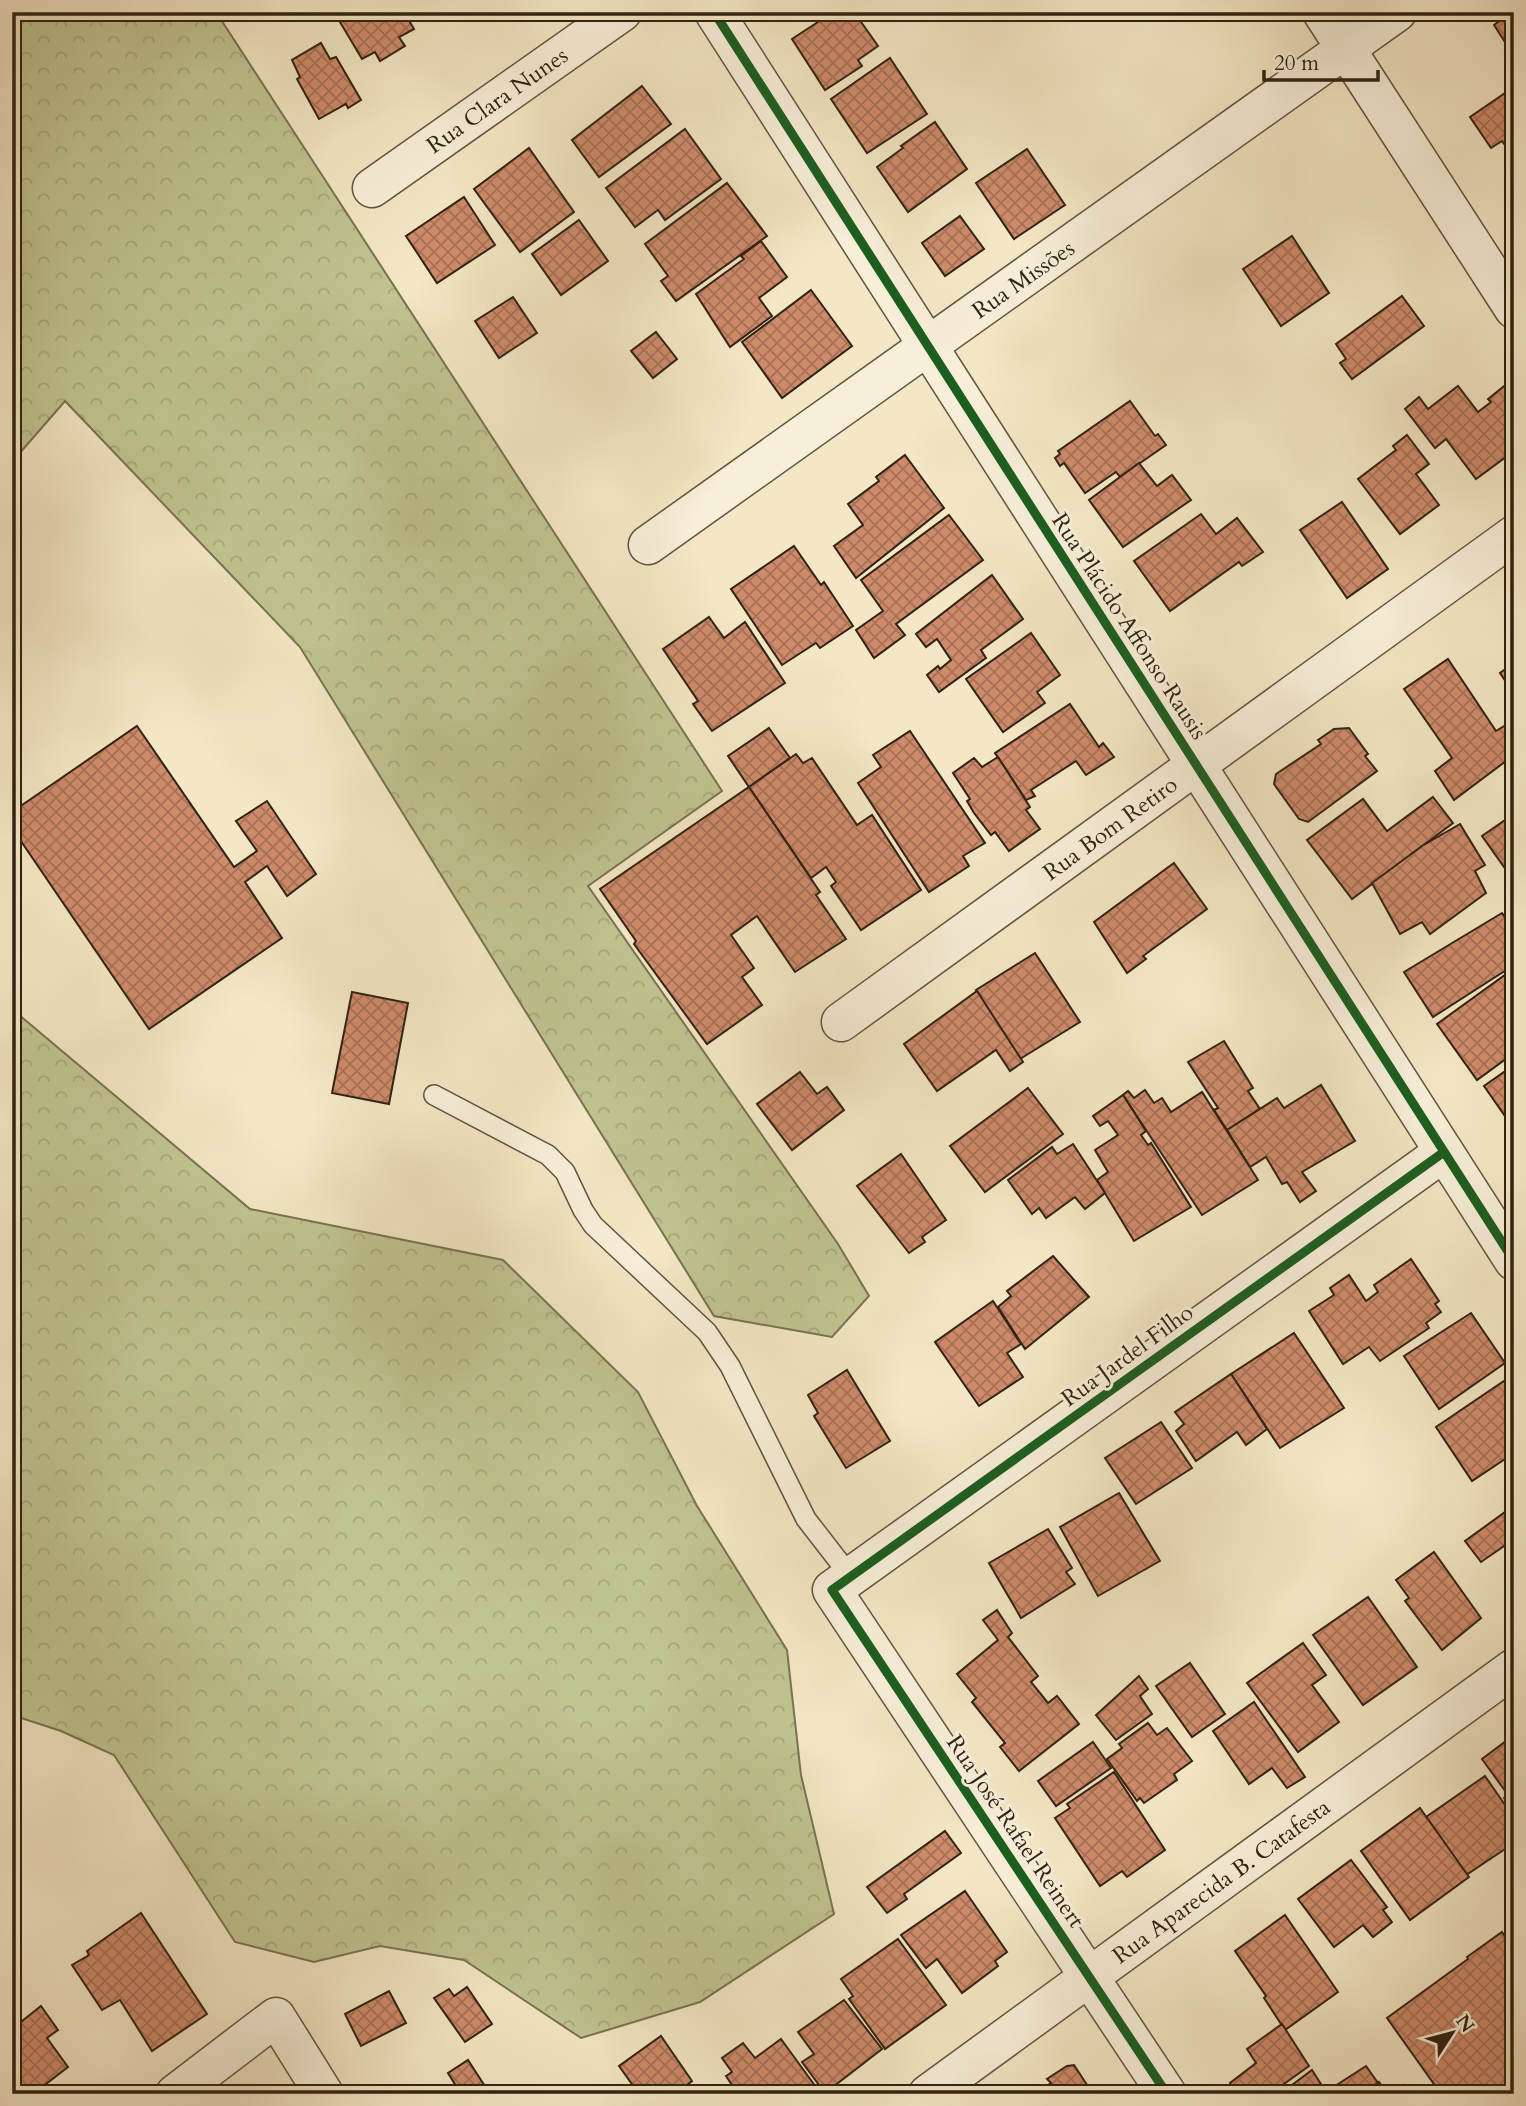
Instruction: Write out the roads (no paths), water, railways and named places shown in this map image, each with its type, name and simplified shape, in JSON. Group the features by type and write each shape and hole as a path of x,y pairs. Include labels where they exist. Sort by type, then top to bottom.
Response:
{"street":[{"name":"Rua Clara Nunes","path":"372,188 622,12"},
{"name":"Rua Plácido Affonso Rausis","path":"714,12 1514,1261"},
{"path":"1322,12 1514,309"},
{"name":"Rua Missões","path":"648,545 1397,12"},
{"name":"Rua Bom Retiro","path":"841,1023 1514,534"},
{"name":"Rua Jardel Filho","path":"841,1583 1444,1152"},
{"name":"Rua José Rafael Reinert","path":"841,1583 1089,1977 1167,2094"},
{"name":"Rua Aparecida B. Catafesta","path":"928,2094 1514,1668"},
{"path":"176,2094 275,2017 324,2094"}],"lane":[{"path":"434,1095 548,1155 565,1172 593,1225 707,1332 730,1366 806,1520 841,1583"}]}
